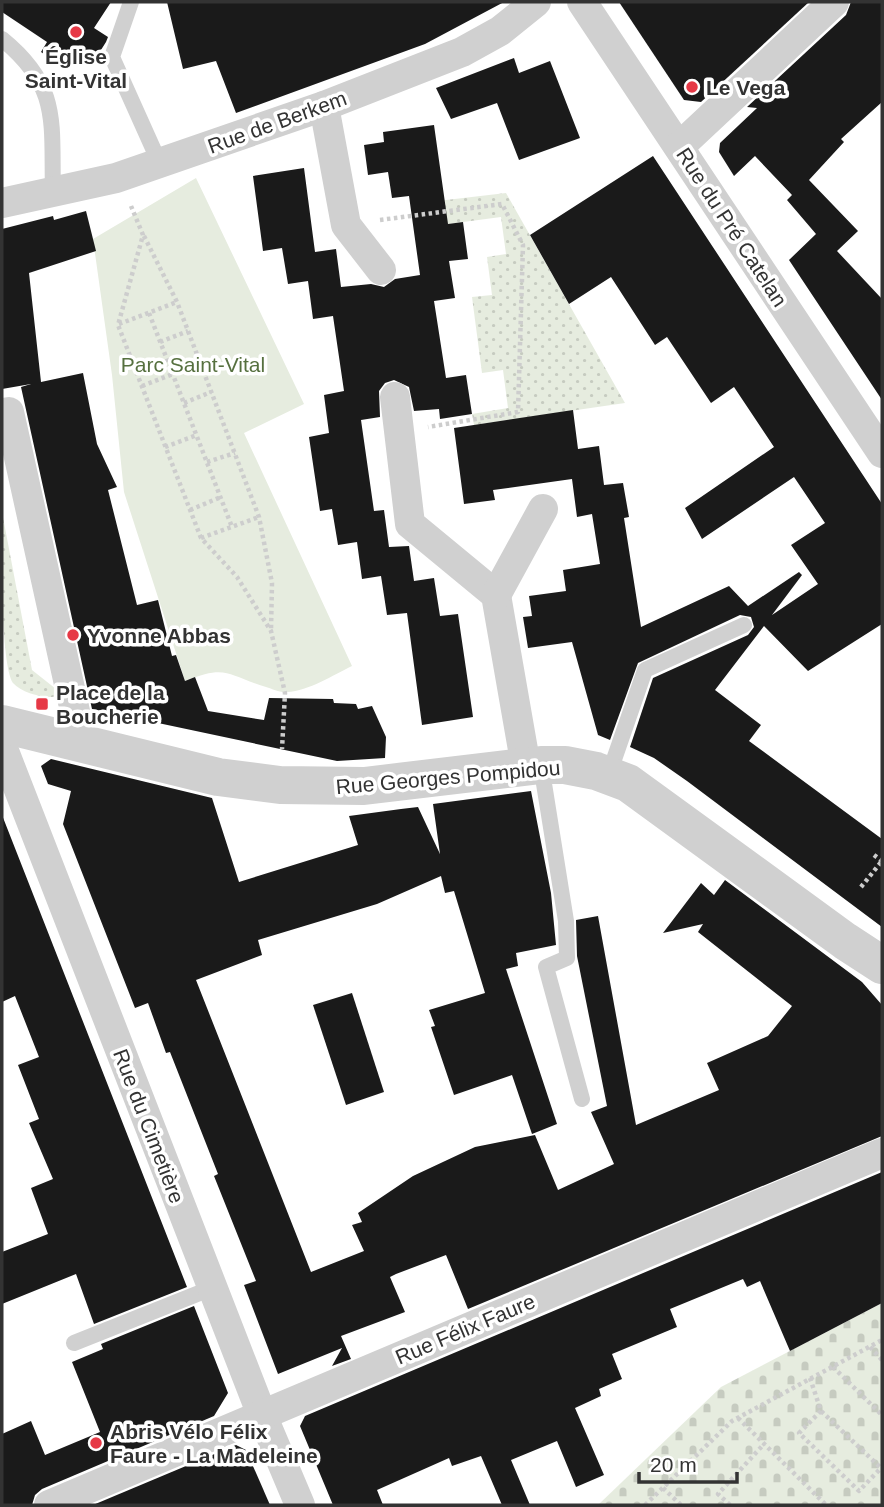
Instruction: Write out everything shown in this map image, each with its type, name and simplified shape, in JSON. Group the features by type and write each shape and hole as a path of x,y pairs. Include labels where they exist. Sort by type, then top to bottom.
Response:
{"street":[{"name":"Rue de Berkem","path":"2,203 116,178 324,106 472,47 500,32 536,2"},
{"name":"Rue du Pré Catelan","path":"582,2 882,453"},
{"path":"679,147 834,2"},
{"path":"324,106 346,225 381,270"},
{"path":"395,397 410,524 496,595 533,766"},
{"path":"2,413 9,412 82,743"},
{"path":"496,595 543,509"},
{"name":"Rue Georges Pompidou","path":"2,724 218,777 280,785 364,786 533,766 565,765 609,774 657,802 845,942 882,965"},
{"name":"Rue du Cimetière","path":"2,746 212,1288 300,1505"},
{"name":"Rue Félix Faure","path":"48,1505 882,1153"}],"lane":[{"path":"131,2 112,57 160,164"},
{"path":"2,39 24,57 39,78 51,103 53,192"},
{"path":"609,774 645,670 744,625"},
{"path":"533,766 566,921 567,958 546,967 582,1099"},
{"path":"74,1343 212,1288"}],"path":[{"path":"116,178 177,302 259,517 272,583 271,631 285,693 280,785"},
{"path":"346,225 502,204 523,245 518,412 399,432"},
{"path":"143,235 118,325 201,538 237,577 271,631"},
{"path":"118,325 177,302"},
{"path":"149,313 232,527"},
{"path":"160,342 188,331"},
{"path":"142,386 173,374"},
{"path":"184,403 211,392"},
{"path":"165,447 197,435"},
{"path":"207,462 234,453"},
{"path":"190,510 221,497"},
{"path":"201,538 259,517"},
{"path":"861,887 882,861 874,855"},
{"path":"645,1505 738,1418 882,1340"},
{"path":"870,1347 882,1360"},
{"path":"833,1367 882,1415"},
{"path":"810,1378 821,1411 881,1469 859,1491 799,1433 821,1411"},
{"path":"738,1418 826,1505"},
{"path":"730,1505 718,1494 764,1444"},
{"path":"663,1488 681,1505"}],"green space":[{"name":"Parc Saint-Vital","path":"196,178 304,404 244,433 352,666 312,686 295,691 279,691 219,672 185,681 124,492 112,375 93,239"},
{"path":"506,193 625,403 474,425 472,414 508,408 503,370 482,373 472,297 492,295 487,257 506,254 501,217 433,226 429,202"},
{"path":"2,512 32,670 56,689 57,694 53,697 26,692 13,683 9,671 3,602"},
{"path":"882,1303 882,1505 598,1505 721,1387"}],"building":[{"name":"Église Saint-Vital","path":"2,2 111,2 94,28 108,37 94,61 63,67 41,52 47,42 2,12"},
{"path":"167,2 504,2 425,44 236,113 216,61 183,69"},
{"path":"619,2 809,2 701,102 684,100"},
{"path":"851,2 882,2 882,102 841,139 844,142 809,180 858,231 837,251 882,299 882,400 789,260 816,234 787,200 792,195 755,156 734,176 719,152 720,143 757,108 747,107 846,15"},
{"path":"514,58 519,73 550,61 580,138 519,160 497,103 451,119 436,88"},
{"path":"434,125 448,224 463,222 468,259 449,261 455,298 434,301 446,378 466,375 472,414 440,419 439,409 414,411 409,387 394,380 385,383 379,391 380,417 361,420 374,511 384,510 389,547 409,546 414,581 434,578 440,616 458,614 473,717 422,725 407,613 387,615 381,576 362,579 357,542 338,545 332,509 320,511 309,437 329,433 324,395 344,391 333,316 313,319 308,281 288,284 282,248 263,251 253,176 304,168 315,252 336,249 341,287 371,284 384,287 395,279 420,275 409,196 392,198 388,172 368,175 364,145 384,142 383,132"},
{"path":"653,156 882,504 882,624 808,671 764,626 715,690 761,725 749,741 882,839 882,927 687,781 654,758 630,747 653,678 748,635 754,627 751,617 740,615 638,663 610,740 598,735 572,642 528,648 523,617 532,616 529,596 566,591 563,570 600,564 592,514 577,517 572,479 493,490 495,500 464,504 454,428 573,410 578,449 599,446 604,485 623,483 629,517 624,518 641,627 729,586 748,606 799,572 802,575 772,615 818,584 791,545 825,523 794,477 702,539 685,508 774,447 734,387 711,403 667,337 655,345 611,277 569,304 530,235"},
{"path":"86,211 96,251 29,273 41,382 83,373 97,444 117,487 108,490 137,605 158,600 172,656 176,655 185,681 195,677 208,711 264,720 269,698 333,699 334,703 356,704 358,709 372,706 386,737 385,758 337,761 92,709 21,387 31,384 2,389 2,229"},
{"path":"51,759 212,798 239,882 358,845 349,816 418,807 440,854 433,804 531,791 551,893 556,945 516,953 518,966 506,969 557,1124 532,1134 512,1075 454,1095 431,1027 435,1026 429,1010 485,993 454,891 445,893 441,876 377,904 258,940 262,955 196,980 311,1272 364,1251 352,1225 362,1222 358,1213 413,1176 475,1147 535,1135 558,1190 614,1164 591,1112 607,1106 577,956 576,920 598,916 636,1125 719,1090 707,1063 768,1036 792,1006 698,932 703,924 663,933 701,883 714,895 725,880 862,982 882,1005 882,1136 468,1309 446,1255 396,1274 390,1277 405,1312 341,1336 351,1359 332,1366 342,1348 278,1374 244,1285 256,1281 214,1176 218,1174 170,1052 166,1053 148,1003 135,1008 63,824 71,791 48,784 41,766"},
{"path":"2,815 187,1287 94,1324 76,1274 2,1304 2,1252 48,1234 31,1188 53,1179 29,1123 39,1119 18,1065 39,1057 15,996 2,1002"},
{"path":"352,993 384,1092 346,1105 313,1005"},
{"path":"882,1172 882,1303 790,1351 760,1281 747,1287 743,1279 670,1309 677,1327 612,1354 622,1379 599,1389 601,1396 575,1408 604,1475 576,1487 557,1441 511,1460 530,1505 502,1505 481,1456 452,1466 449,1458 377,1490 383,1505 333,1505 300,1426 305,1416"},
{"path":"194,1306 228,1393 214,1416 42,1489 35,1495 32,1505 2,1505 2,1434 31,1421 45,1455 100,1432 72,1362 103,1349 101,1344"},
{"path":"236,1445 246,1450 270,1505 93,1505"}],"place":[{"name":"Église Saint-Vital","path":"76,32"},
{"name":"Le Vega","path":"692,87"},
{"name":"Yvonne Abbas","path":"73,635"},
{"name":"Place de la Boucherie","path":"42,704"},
{"name":"Abris Vélo Félix Faure - La Madeleine","path":"96,1443"}]}
